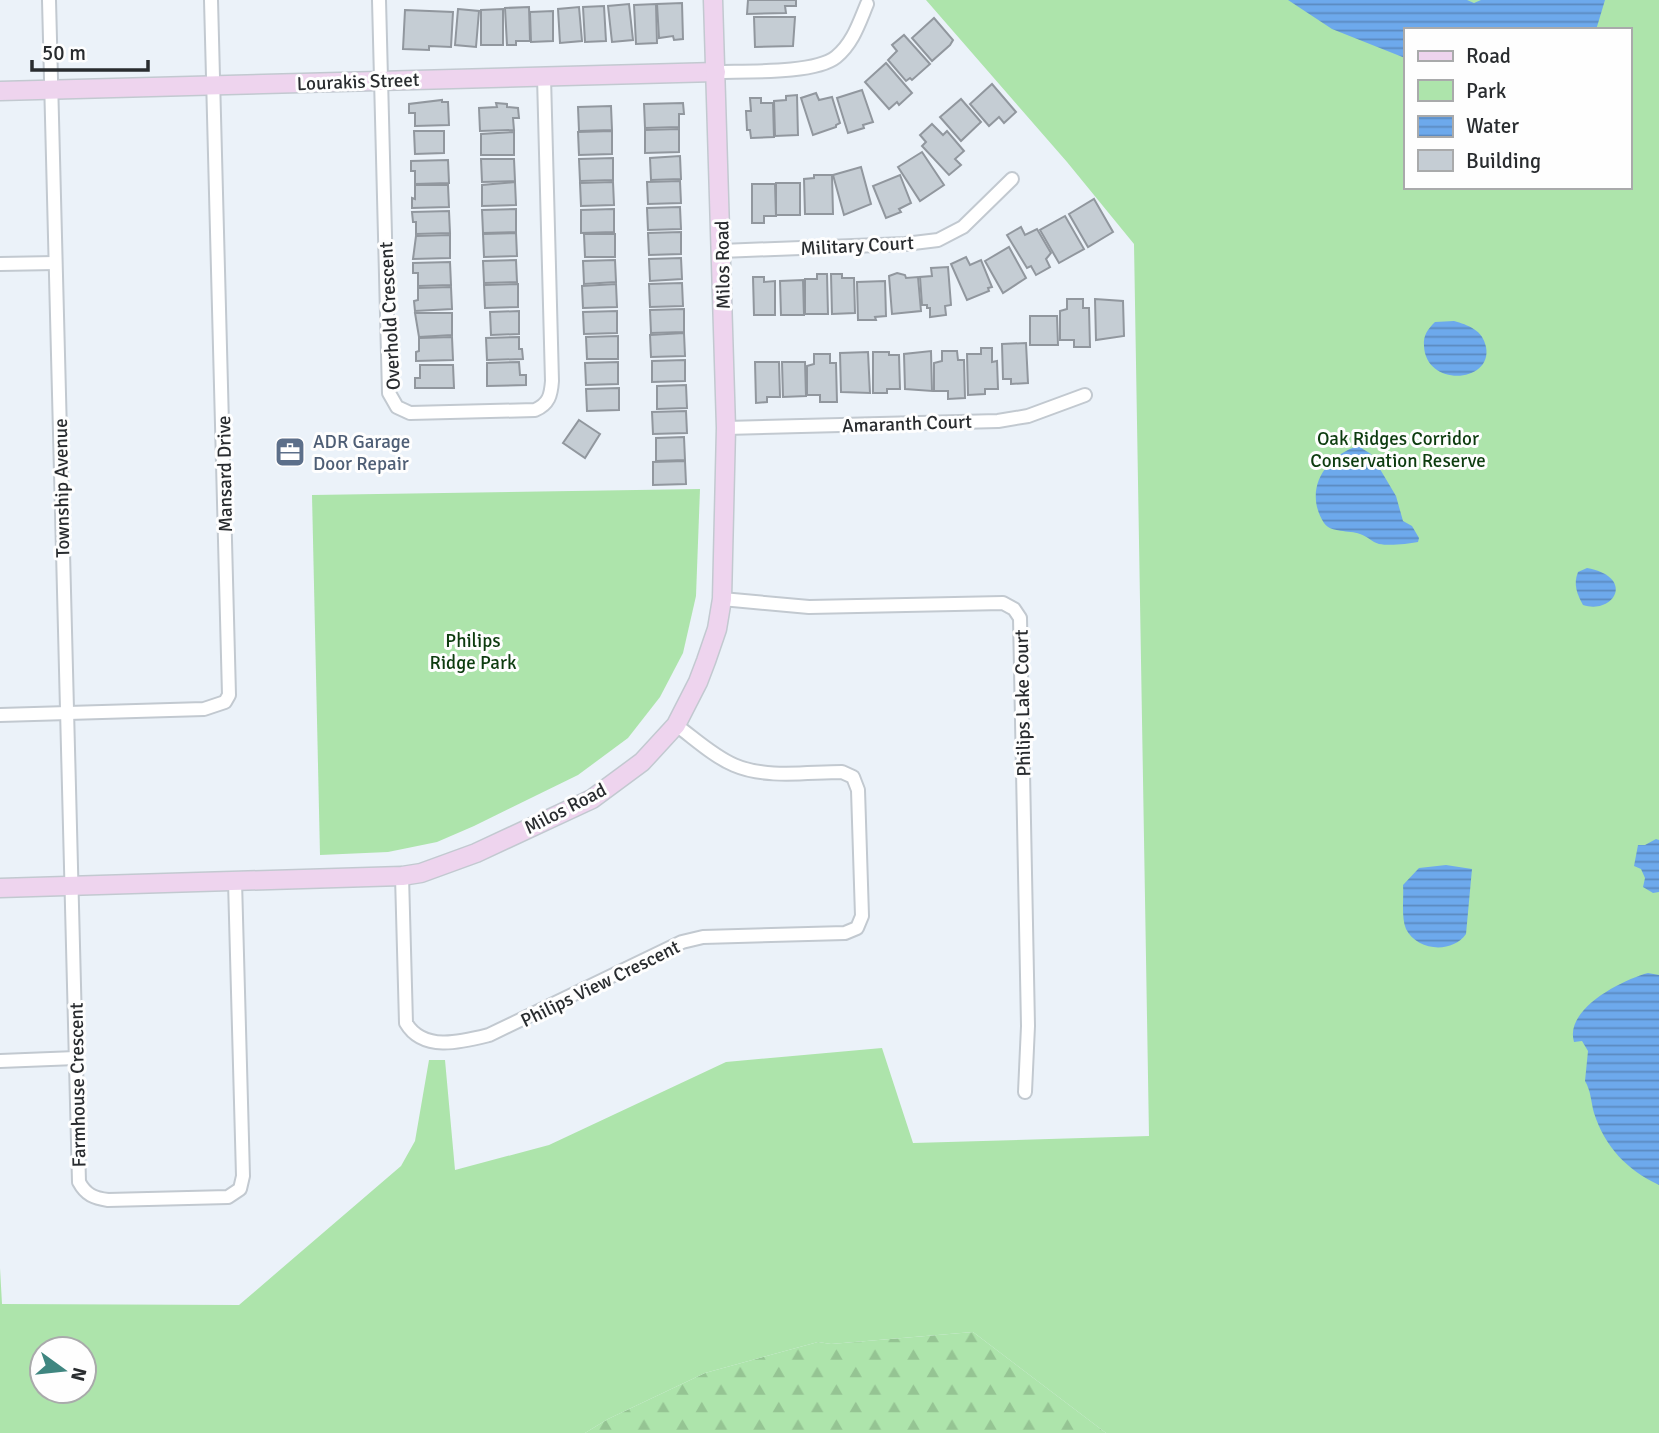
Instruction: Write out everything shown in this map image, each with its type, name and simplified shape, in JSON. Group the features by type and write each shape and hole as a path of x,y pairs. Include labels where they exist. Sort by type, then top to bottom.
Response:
{"street":[{"name":"Township Avenue","path":"48,0 72,886"},
{"path":"211,0 214,86"},
{"path":"379,0 380,80"},
{"name":"Milos Road","path":"0,888 402,876 421,873 475,853 592,799 642,762 676,725 702,672 717,629 722,599 726,428 713,0"},
{"path":"716,72 798,69 834,59 854,35 867,5"},
{"name":"Lourakis Street","path":"0,91 716,72"},
{"name":"Overhold Crescent","path":"380,80 389,393 397,407 410,413 535,410 544,406 550,397 552,381 544,77"},
{"name":"Mansard Drive","path":"67,713 204,709 225,702 229,695 214,86"},
{"name":"Military Court","path":"721,251 905,244 937,240 963,228 1012,179"},
{"path":"0,264 55,263"},
{"name":"Amaranth Court","path":"726,428 998,421 1028,416 1085,395"},
{"name":"Philips Lake Court","path":"722,599 809,607 1003,603 1014,609 1020,618 1028,1026 1025,1092"},
{"path":"0,715 67,713"},
{"name":"Philips View Crescent","path":"402,876 406,1023 412,1034 424,1041 468,1041 489,1035 682,942 703,937 845,933 857,928 862,915 858,790 853,777 842,772 758,772 743,769 731,764 676,725"},
{"name":"Farmhouse Crescent","path":"72,886 79,1182 85,1193 108,1200 228,1197 240,1189 243,1176 235,881"},
{"path":"0,1061 76,1058"}],"green space":[{"name":"Oak Ridges Corridor Conservation Reserve","path":"926,0 1659,0 1659,1433 1106,1433 973,1332 831,1344 818,1342 705,1373 608,1419 585,1433 0,1433 0,1268 2,1304 239,1305 401,1166 415,1141 429,1060 445,1060 455,1170 549,1145 726,1062 882,1048 913,1143 1149,1136 1134,244 1067,162"},
{"name":"Philips Ridge Park","path":"700,489 696,596 683,653 660,697 628,738 578,775 437,842 388,852 320,855 312,495"},
{"path":"973,1332 1106,1433 585,1433 608,1419 705,1373 818,1342 831,1344"}],"water":[{"path":"1288,0 1467,0 1474,3 1481,0 1605,0 1597,28 1404,28 1404,58 1332,29"},
{"path":"1454,321 1474,329 1482,336 1486,347 1485,359 1480,368 1470,374 1446,374 1436,369 1428,360 1424,342 1428,330 1435,322"},
{"path":"1358,446 1371,454 1396,496 1403,521 1412,526 1419,538 1418,542 1379,544 1363,535 1336,530 1324,523 1316,498 1321,476 1336,458"},
{"path":"1587,568 1602,573 1611,579 1615,586 1615,594 1604,605 1583,605 1579,597 1576,585 1578,572"},
{"path":"1659,840 1659,892 1653,893 1643,887 1645,878 1641,869 1634,866 1638,845 1645,845"},
{"path":"1446,865 1472,869 1466,934 1452,945 1426,946 1411,936 1404,924 1403,885 1419,868"},
{"path":"1648,973 1659,975 1659,1185 1627,1165 1604,1136 1585,1081 1588,1051 1582,1041 1574,1042 1573,1030 1578,1018 1597,998 1624,982"}],"building":[{"path":"748,0 796,0 796,6 785,6 786,13 747,14"},
{"path":"682,3 683,39 674,40 673,36 659,38 657,4"},
{"path":"629,4 633,40 612,42 608,6"},
{"path":"656,4 657,43 636,44 634,5"},
{"path":"604,6 606,41 585,42 583,7"},
{"path":"529,7 530,41 516,41 516,45 507,45 505,8"},
{"path":"579,7 582,41 560,43 558,9"},
{"path":"458,9 479,11 476,47 455,45"},
{"path":"503,9 503,45 481,45 481,10"},
{"path":"405,10 453,12 451,47 403,49"},
{"path":"553,11 553,41 531,42 530,12"},
{"path":"754,17 795,17 793,46 755,47"},
{"path":"934,18 953,40 932,61 912,38"},
{"path":"904,35 930,64 912,80 910,78 906,81 888,60 897,51 892,45"},
{"path":"886,63 912,93 899,105 897,102 889,109 865,82"},
{"path":"992,84 1016,112 1004,123 999,117 989,126 970,104"},
{"path":"862,90 873,122 848,133 837,98"},
{"path":"816,93 819,100 832,97 840,123 813,135 801,98"},
{"path":"797,95 798,135 775,136 774,101"},
{"path":"750,98 761,98 761,103 773,103 774,137 751,138 750,130 747,130 746,111 751,111"},
{"path":"961,99 981,122 961,141 940,117"},
{"path":"442,100 448,102 449,125 415,126 415,113 409,113 409,104"},
{"path":"496,103 518,108 519,118 513,118 514,130 480,131 479,108 497,107"},
{"path":"683,103 684,114 679,114 679,127 645,128 644,104"},
{"path":"611,106 612,130 579,131 578,107"},
{"path":"932,124 943,135 947,131 964,151 955,159 961,165 949,175 922,146 926,142 920,135"},
{"path":"679,129 679,152 645,153 645,130"},
{"path":"414,131 444,131 444,153 415,154"},
{"path":"612,131 612,154 579,155 578,132"},
{"path":"514,132 514,155 481,155 481,134"},
{"path":"922,152 944,185 920,201 898,167"},
{"path":"680,156 681,179 651,180 650,158"},
{"path":"613,158 613,180 580,181 579,159"},
{"path":"481,159 514,159 515,181 482,182"},
{"path":"448,160 449,183 415,184 415,171 411,171 411,161"},
{"path":"861,167 871,204 844,215 833,175"},
{"path":"814,175 832,175 833,214 805,214 804,179 814,178"},
{"path":"900,175 911,203 899,209 901,212 886,218 873,186"},
{"path":"680,181 681,203 648,204 647,182"},
{"path":"515,182 516,205 482,206 482,185"},
{"path":"613,182 614,205 581,206 580,183"},
{"path":"776,183 800,183 800,215 776,215"},
{"path":"752,184 775,184 776,216 764,216 764,223 752,223"},
{"path":"415,185 448,185 449,207 412,208"},
{"path":"1094,199 1113,232 1088,247 1069,214"},
{"path":"680,207 681,229 648,230 647,208"},
{"path":"516,209 516,232 483,233 482,210"},
{"path":"614,209 614,232 581,233 581,210"},
{"path":"449,211 450,233 416,234 416,222 413,222 412,212"},
{"path":"1065,216 1084,249 1059,263 1040,230"},
{"path":"1021,227 1025,235 1037,229 1051,253 1046,259 1050,267 1036,275 1031,266 1027,268 1007,235"},
{"path":"681,232 681,254 649,255 648,233"},
{"path":"516,233 517,256 484,257 483,234"},
{"path":"584,234 615,234 615,257 585,257"},
{"path":"450,235 450,258 413,259 416,236"},
{"path":"1009,247 1026,278 1003,293 985,261"},
{"path":"966,257 970,265 981,260 992,287 988,288 989,291 967,300 951,264"},
{"path":"681,258 682,279 650,281 649,259"},
{"path":"516,260 517,282 484,283 483,261"},
{"path":"615,260 616,282 584,284 583,261"},
{"path":"450,262 451,285 418,286 418,273 413,273 413,263"},
{"path":"948,267 951,305 945,306 946,315 930,317 930,308 922,305 920,277 932,276 931,268"},
{"path":"897,273 905,275 906,278 918,277 921,311 892,314 889,276"},
{"path":"817,274 827,274 828,314 805,314 805,279 817,279"},
{"path":"831,274 854,278 855,313 832,314"},
{"path":"753,277 764,277 764,282 775,281 775,315 754,315"},
{"path":"803,280 804,315 781,315 780,281"},
{"path":"885,281 886,316 875,317 876,320 858,320 857,282"},
{"path":"682,283 683,306 650,307 649,284"},
{"path":"518,284 518,307 485,308 484,285"},
{"path":"616,284 617,307 583,308 582,286"},
{"path":"451,287 452,309 415,311 414,301 418,300 418,288"},
{"path":"1067,299 1083,299 1083,308 1089,308 1090,347 1074,347 1074,340 1060,340 1060,311 1067,309"},
{"path":"1095,299 1123,301 1124,336 1096,340"},
{"path":"684,309 684,332 651,333 650,310"},
{"path":"519,311 519,334 491,335 490,312"},
{"path":"617,311 617,333 584,334 583,312"},
{"path":"415,313 452,313 452,335 419,337"},
{"path":"1030,316 1057,316 1058,345 1030,345"},
{"path":"684,333 685,356 651,357 650,335"},
{"path":"618,336 618,359 587,359 586,337"},
{"path":"452,337 453,360 416,361 419,338"},
{"path":"519,337 519,349 522,349 523,359 487,360 486,338"},
{"path":"1026,343 1028,383 1011,384 1011,379 1003,379 1002,344"},
{"path":"981,348 992,348 992,362 997,361 998,389 985,389 985,394 968,395 967,354 981,354"},
{"path":"931,351 932,391 905,389 904,354"},
{"path":"942,351 957,351 958,360 964,360 965,398 948,399 948,391 934,391 934,363 942,361"},
{"path":"868,352 870,393 841,392 840,353"},
{"path":"873,352 899,355 900,389 873,393"},
{"path":"814,354 830,354 830,363 836,363 837,402 820,402 820,395 807,395 807,366 814,364"},
{"path":"685,360 685,381 652,382 652,361"},
{"path":"519,362 520,375 526,375 526,385 487,386 487,363"},
{"path":"618,362 618,384 586,385 585,363"},
{"path":"755,362 779,362 780,397 767,397 767,402 756,403"},
{"path":"782,362 805,362 806,396 783,397"},
{"path":"420,365 453,365 454,388 415,388 415,378 420,378"},
{"path":"686,385 687,408 657,409 657,386"},
{"path":"619,388 619,410 587,411 586,389"},
{"path":"686,411 687,433 653,434 652,412"},
{"path":"579,420 600,434 585,458 563,443"},
{"path":"684,437 685,460 656,461 656,438"},
{"path":"685,461 686,484 653,485 653,462"}],"place":[{"name":"ADR Garage Door Repair","path":"290,452"}]}
